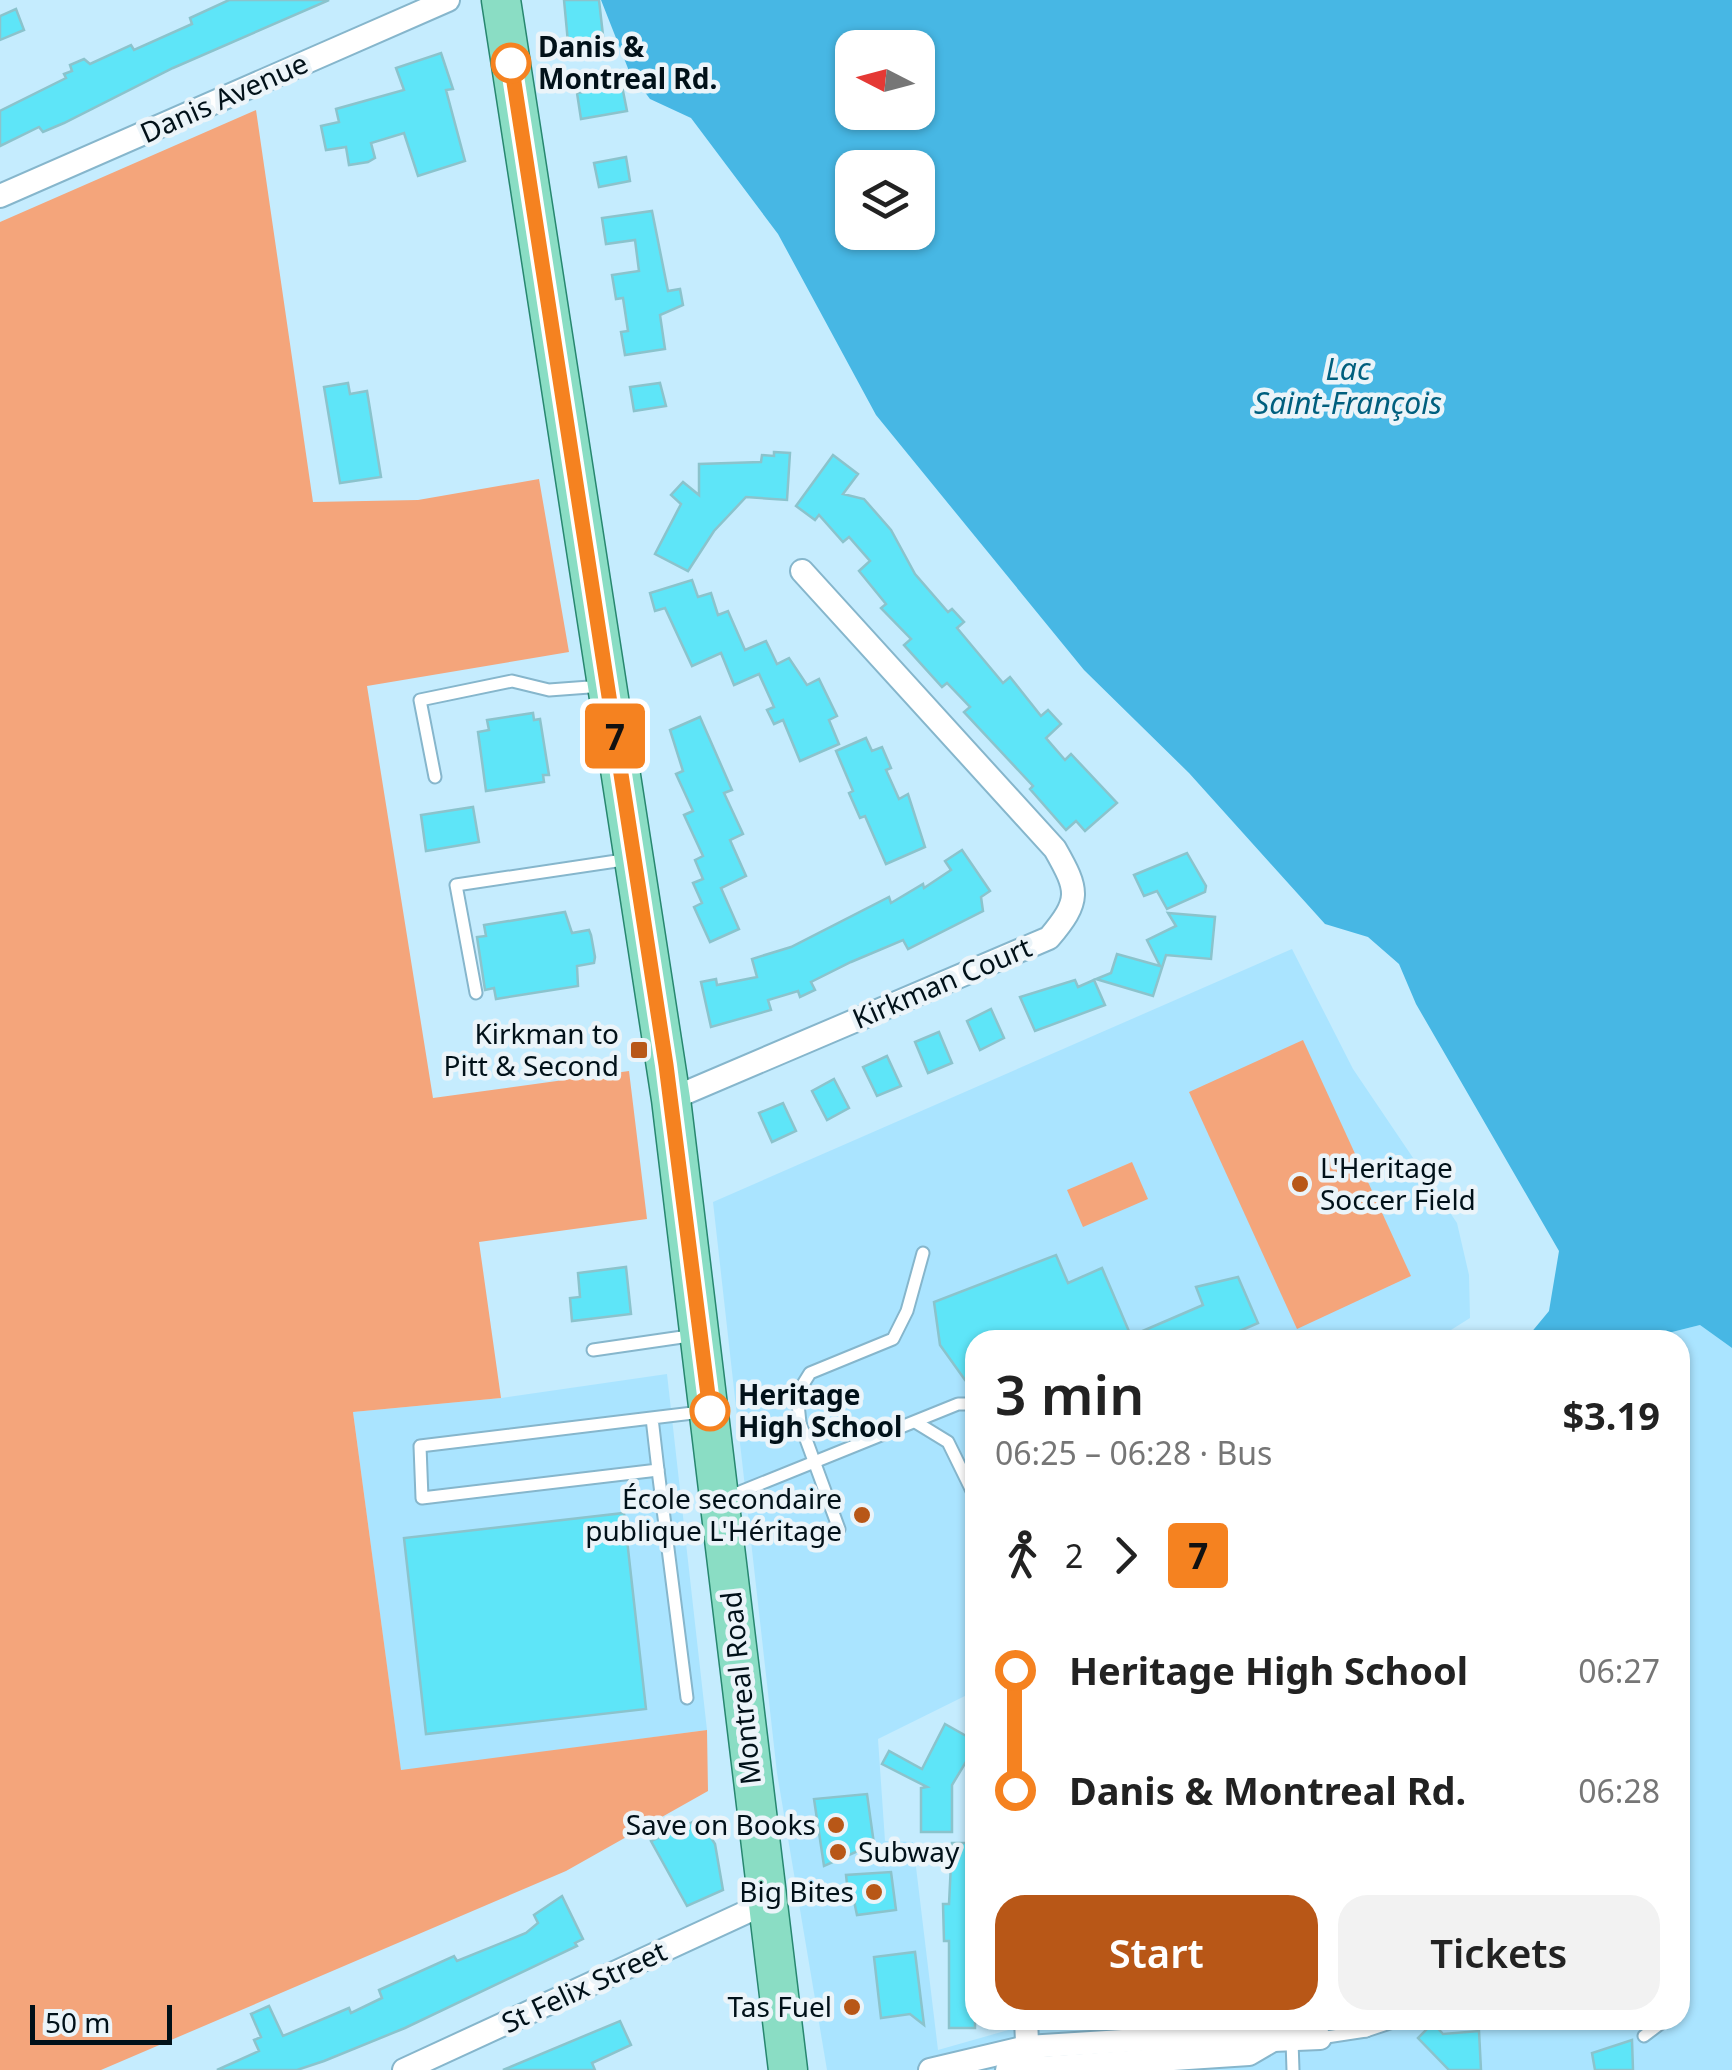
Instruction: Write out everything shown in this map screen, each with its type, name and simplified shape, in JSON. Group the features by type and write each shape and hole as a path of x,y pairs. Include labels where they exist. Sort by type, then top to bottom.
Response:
{"main road":[{"name":"Montreal Road","path":"501,0 670,1099 710,1411 764,1904 788,2070"}],"street":[{"name":"Danis Avenue","path":"0,196 448,0"},
{"name":"Kirkman Court","path":"670,1099 1048,938 1072,911 1075,882 1056,849 802,570"},
{"name":"St Felix Street","path":"404,2070 764,1904"},
{"path":"1020,2061 1025,2030"},
{"path":"930,2070 1250,2033 1282,2040 1317,2030"}],"lane":[{"path":"434,777 420,700 512,682 549,690 607,686"},
{"path":"476,993 456,886 634,859"},
{"path":"839,1528 796,1408 802,1380 822,1367 894,1339 907,1311 924,1253"},
{"path":"593,1350 700,1334"},
{"path":"720,1500 965,1404"},
{"path":"658,1470 422,1498 420,1446 710,1411"},
{"path":"652,1418 687,1698"},
{"path":"917,1423 948,1442 965,1479"},
{"path":"1644,2036 1652,2030"},
{"path":"1282,2040 1292,2070"}],"shaded area":[{"path":"256,110 313,502 418,500 539,479 569,652 367,686 433,1098 629,1071 647,1219 479,1242 501,1398 353,1412 401,1770 707,1730 708,1791 566,1871 101,2070 0,2070 0,222"},
{"name":"École secondaire publique L'Héritage","path":"1292,949 1353,1069 1457,1223 1469,1275 1470,1318 1451,1330 965,1330 965,1696 878,1739 885,1841 913,1842 938,2050 1008,2030 1690,2030 1690,1330 1680,1330 1700,1325 1732,1348 1732,2070 827,2070 777,1773 713,1202"},
{"name":"L'Heritage Soccer Field","path":"1303,1040 1411,1276 1297,1329 1189,1092"},
{"path":"1132,1162 1148,1199 1083,1227 1067,1190"},
{"path":"667,1374 707,1730 401,1771 353,1412 501,1398"}],"water":[{"name":"Lac Saint-François","path":"601,0 1732,0 1732,1348 1700,1325 1680,1330 1533,1330 1549,1311 1559,1251 1416,1004 1399,964 1368,937 1325,924 1189,773 1084,670 876,415 778,234 691,118 650,99 629,71"}],"building":[{"path":"229,0 329,0 173,68 64,123 43,132 39,127 0,146 0,111 66,78 64,74 72,71 70,65 84,59 90,64 131,45 134,50 192,24 190,18"},
{"path":"564,0 599,0 604,44 569,53"},
{"path":"16,9 24,30 0,40 0,16"},
{"path":"441,53 453,89 446,90 465,161 418,176 404,133 371,143 375,158 368,162 349,165 346,147 326,150 321,126 339,122 336,109 404,90 396,68"},
{"path":"622,86 627,111 581,119 577,93"},
{"path":"626,157 630,181 599,187 594,163"},
{"path":"652,211 668,291 680,289 683,305 660,315 665,349 625,355 621,332 628,331 623,298 616,299 612,275 639,271 635,240 606,244 602,218"},
{"path":"348,383 350,394 367,391 381,477 340,483 324,387"},
{"path":"660,383 666,406 634,411 630,387"},
{"path":"774,452 790,453 787,500 746,497 714,531 688,571 655,554 681,504 671,495 683,482 699,495 699,464 761,462 762,455 774,456"},
{"path":"833,455 858,474 843,494 864,499 891,530 915,574 948,612 952,609 964,622 957,628 1003,683 1010,677 1041,716 1048,710 1061,724 1046,738 1065,760 1071,754 1117,803 1085,831 1076,821 1066,830 1030,789 1033,786 964,712 970,707 947,683 942,687 904,645 911,639 881,608 886,604 859,571 870,561 849,537 843,542 819,515 815,520 796,506"},
{"path":"692,580 698,597 711,593 718,615 728,611 745,650 766,641 777,664 789,658 807,685 819,679 837,716 829,720 839,744 800,761 783,720 774,724 767,710 774,707 759,674 734,685 721,653 692,666 665,608 655,611 650,593"},
{"path":"533,713 534,720 540,719 549,775 543,775 544,782 486,791 478,732 489,730 487,720"},
{"path":"700,717 732,790 724,793 743,834 730,840 746,876 721,888 739,929 710,942 694,907 702,903 693,883 703,879 695,860 703,856 684,815 693,811 676,774 683,771 670,730"},
{"path":"866,738 872,751 882,747 891,768 886,770 899,799 908,794 925,847 886,864 865,816 860,818 836,751"},
{"path":"473,807 479,842 426,851 421,815"},
{"path":"962,850 990,891 981,897 983,911 908,949 903,940 851,962 811,982 815,990 800,997 798,991 768,1000 771,1010 711,1027 701,982 716,979 717,985 757,977 752,959 791,947 889,897 891,903 923,884 924,888 951,870 945,861"},
{"path":"1187,853 1206,886 1205,892 1167,909 1157,891 1144,896 1134,875"},
{"path":"565,912 572,933 589,930 595,957 594,963 577,966 578,986 496,999 494,988 485,990 477,937 486,936 484,925"},
{"path":"1168,913 1215,917 1211,959 1166,955 1153,996 1096,979 1111,973 1117,954 1160,966 1147,940 1176,926"},
{"path":"1075,980 1078,987 1094,980 1105,1005 1035,1031 1020,997"},
{"path":"991,1009 1004,1038 980,1050 967,1021"},
{"path":"939,1032 952,1063 928,1073 915,1042"},
{"path":"887,1056 901,1086 877,1096 863,1067"},
{"path":"834,1079 849,1108 827,1120 812,1091"},
{"path":"783,1103 796,1131 772,1142 759,1113"},
{"path":"1056,1255 1068,1283 1102,1268 1128,1330 965,1330 965,1380 940,1345 934,1302"},
{"path":"626,1267 631,1314 572,1321 570,1298 580,1297 578,1273"},
{"path":"1238,1277 1258,1323 1242,1330 1145,1330 1203,1305 1196,1287"},
{"path":"624,1513 646,1709 426,1734 404,1538"},
{"path":"945,1724 965,1735 965,1764 952,1785 952,1832 921,1832 921,1788 927,1787 882,1764 889,1751 922,1769"},
{"path":"867,1794 874,1844 824,1866 814,1799"},
{"path":"699,1819 715,1844 723,1890 687,1906 651,1841"},
{"path":"952,1843 965,1843 965,2028 949,2028 949,1941 944,1941 943,1904 949,1904"},
{"path":"891,1872 896,1910 857,1915 854,1901 849,1902 846,1875"},
{"path":"562,1896 583,1939 575,1943 577,1946 405,2028 324,2061 297,2070 217,2070 259,2051 254,2040 261,2037 251,2014 269,2006 283,2036 349,2008 351,2013 382,1998 379,1990 454,1956 457,1961 526,1933 538,1923 534,1915"},
{"path":"915,1952 924,2025 910,2014 881,2018 874,1957"},
{"path":"620,2021 631,2045 592,2063 595,2070 503,2070"},
{"path":"1426,2030 1439,2030 1443,2034 1479,2031 1481,2070 1449,2070 1418,2038"},
{"path":"1632,2040 1633,2070 1595,2070 1592,2053"}],"bus line":[{"name":"7","path":"511,63 666,1065 710,1411"}],"place":[{"name":"Danis & Montreal Rd.","path":"511,63"},
{"name":"Kirkman to Pitt & Second","path":"639,1050"},
{"name":"L'Heritage Soccer Field","path":"1300,1184"},
{"name":"Heritage High School","path":"710,1411"},
{"name":"École secondaire publique L'Héritage","path":"862,1515"},
{"name":"Save on Books","path":"836,1825"},
{"name":"Subway","path":"838,1852"},
{"name":"Big Bites","path":"874,1892"},
{"name":"Tas Fuel","path":"852,2007"}]}
